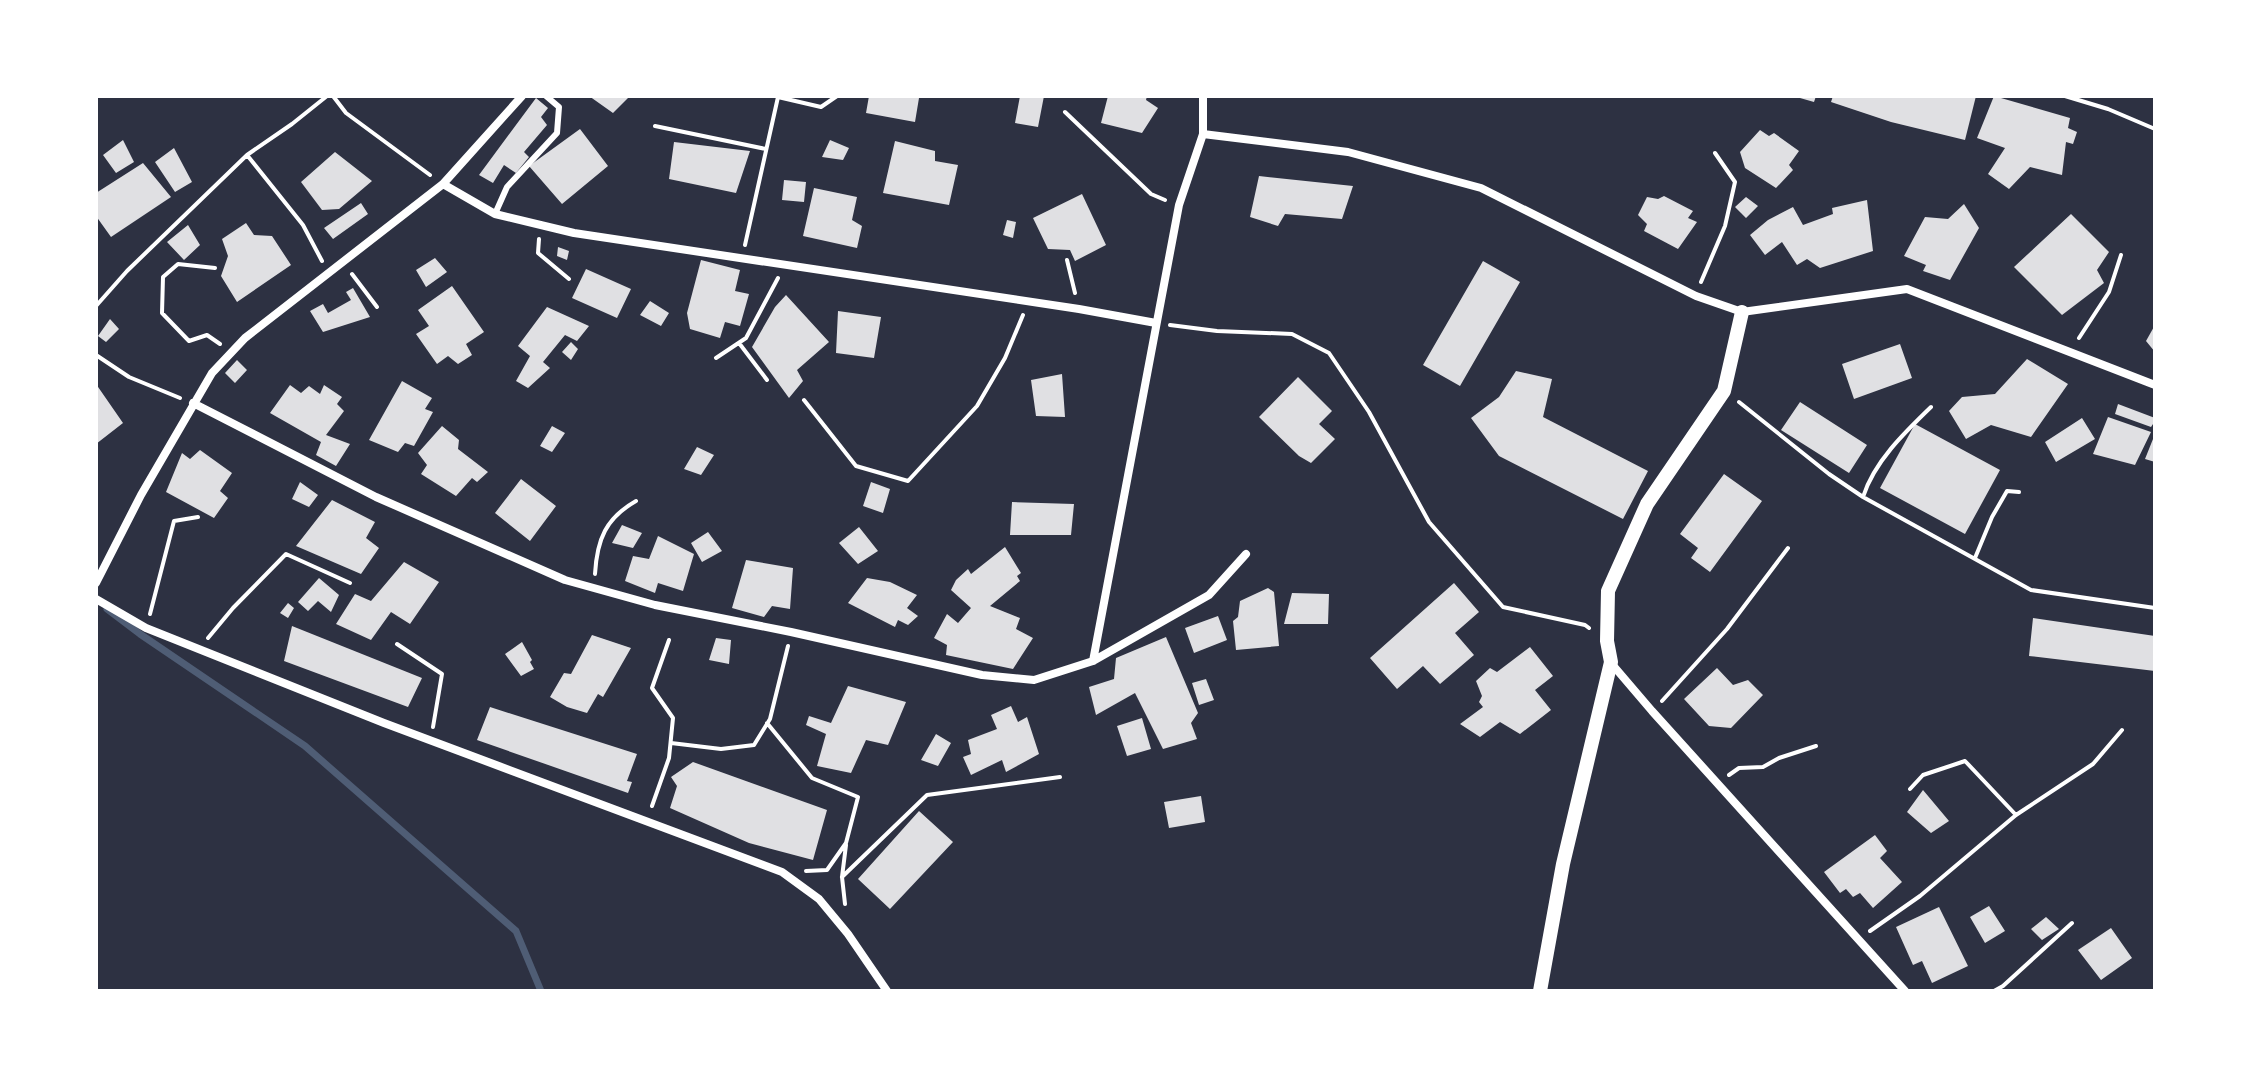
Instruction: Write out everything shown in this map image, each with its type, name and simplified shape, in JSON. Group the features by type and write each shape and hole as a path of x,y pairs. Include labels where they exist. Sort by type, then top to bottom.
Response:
{"street":[{"path":"96,583 141,495 212,373 245,338 443,184 522,96"},
{"path":"1093,661 1179,205 1203,134 1203,96"},
{"path":"1203,134 1348,152 1481,188 1696,296 1742,312 1907,289 2155,385"},
{"path":"443,184 495,214 574,233 1156,323"},
{"path":"1540,991 1563,864 1611,662 1607,641 1608,591 1647,504 1724,391 1742,312"},
{"path":"193,403 376,497 565,580 655,605 995,677 1034,680 1093,661 1209,595 1246,554"},
{"path":"96,599 146,628 431,741 782,872 819,899 848,934 887,991"},
{"path":"1611,662 1905,991"}],"lane":[{"path":"495,214 507,187 557,133 559,107 546,96"}],"path":[{"path":"96,306 127,271 247,155 327,96"},
{"path":"742,259 778,97 821,107 837,96"},
{"path":"2065,96 2108,109 2155,129"},
{"path":"337,98 346,113 443,184"},
{"path":"1065,112 1151,194 1179,205"},
{"path":"655,126 766,149"},
{"path":"1696,296 1725,226 1735,182 1715,153"},
{"path":"247,155 303,225 329,272"},
{"path":"539,225 538,253 569,279"},
{"path":"2069,354 2109,292 2121,255"},
{"path":"1067,260 1079,309"},
{"path":"344,262 377,307"},
{"path":"215,268 178,264 163,277 162,313 189,341 207,335 232,351"},
{"path":"716,358 746,338 772,294 784,265"},
{"path":"804,400 856,466 908,481 977,406 1005,358 1029,301"},
{"path":"1156,323 1217,331 1292,334 1329,353 1369,412 1429,522 1503,607 1585,625 1607,641"},
{"path":"739,343 767,380"},
{"path":"96,355 129,377 193,403"},
{"path":"1724,391 1863,497 2031,590 2155,608"},
{"path":"1863,497 1870,477 1906,431 1931,407"},
{"path":"1975,558 2007,491 2019,492"},
{"path":"594,588 596,552 614,513 636,501"},
{"path":"146,628 174,521 198,517"},
{"path":"1652,711 1727,629 1788,548"},
{"path":"199,649 233,608 286,554 350,583"},
{"path":"671,743 721,749 754,745 767,723 791,632"},
{"path":"646,823 669,758 671,743 673,718 652,688 669,640"},
{"path":"397,644 442,674 431,741"},
{"path":"767,723 812,778 858,797 846,843 842,877 848,934"},
{"path":"1859,940 1920,896 2016,815 2093,764 2122,730"},
{"path":"1718,784 1739,768 1763,767 1779,758 1816,746"},
{"path":"1910,789 1923,775 1965,761 2016,815"},
{"path":"842,877 927,795 1060,777"},
{"path":"782,872 827,870 846,843"},
{"path":"1994,991 2072,923"}],"building":[{"path":"589,96 630,96 613,113"},
{"path":"869,96 919,98 915,122 866,113"},
{"path":"1020,96 1044,96 1038,127 1015,123"},
{"path":"1108,96 1147,96 1146,100 1158,108 1142,133 1101,123"},
{"path":"1793,96 1816,96 1814,102"},
{"path":"1833,96 1976,96 1965,140 1891,122 1831,102"},
{"path":"1994,96 2070,118 2068,128 2077,132 2073,144 2066,142 2062,175 2030,167 2009,189 1988,174 2005,148 1977,138"},
{"path":"536,98 548,108 541,117 547,125 524,152 529,157 516,173 504,165 493,183 479,175"},
{"path":"580,129 608,166 562,204 529,166"},
{"path":"1760,130 1769,136 1774,133 1799,151 1789,165 1793,170 1776,188 1745,168 1740,152"},
{"path":"123,140 134,162 116,173 103,155"},
{"path":"830,140 849,148 843,160 822,157"},
{"path":"895,141 935,151 935,161 958,165 949,205 883,193"},
{"path":"674,142 750,151 736,193 669,179"},
{"path":"174,148 192,182 175,192 155,162"},
{"path":"335,152 372,181 339,209 322,210 301,182"},
{"path":"143,163 171,197 111,237 96,216 96,193"},
{"path":"1259,176 1353,186 1342,219 1285,214 1278,226 1250,217"},
{"path":"784,180 806,182 804,202 782,200"},
{"path":"814,188 857,197 852,220 862,226 857,248 803,236"},
{"path":"1082,194 1106,245 1075,261 1070,250 1048,249 1033,218"},
{"path":"1664,196 1693,211 1688,218 1697,222 1678,249 1644,231 1647,224 1638,215 1647,197 1658,199"},
{"path":"1746,197 1758,206 1746,218 1735,207"},
{"path":"1867,200 1873,251 1820,268 1807,259 1797,265 1782,242 1765,255 1750,235 1768,220 1793,207 1803,225 1833,214 1832,208"},
{"path":"361,203 368,214 333,239 324,228"},
{"path":"1964,204 1979,228 1950,280 1923,271 1926,265 1904,256 1925,217 1948,219"},
{"path":"2071,214 2109,252 2097,270 2104,283 2062,315 2014,267"},
{"path":"1007,220 1016,222 1013,238 1003,235"},
{"path":"246,223 254,235 272,236 291,265 237,302 221,276 228,256 222,239"},
{"path":"188,225 200,245 184,260 167,242"},
{"path":"558,247 569,251 567,260 557,256"},
{"path":"435,258 447,272 426,287 416,270"},
{"path":"701,260 740,270 735,291 749,294 740,326 725,322 720,338 690,329 687,313"},
{"path":"1483,261 1520,282 1460,386 1423,365"},
{"path":"586,269 631,289 617,318 572,298"},
{"path":"452,286 484,332 466,344 472,355 458,364 448,356 437,364 416,334 429,326 418,310"},
{"path":"353,288 370,317 323,332 310,311 323,304 328,313 351,300 346,292"},
{"path":"786,295 829,342 797,370 803,381 789,398 752,347 775,307"},
{"path":"650,301 669,313 661,326 640,315"},
{"path":"547,307 589,326 577,341 565,335 543,362 550,368 528,388 516,381 530,356 518,346"},
{"path":"838,311 881,317 874,358 836,353"},
{"path":"110,319 119,329 106,342 98,336"},
{"path":"2155,325 2155,352 2146,341"},
{"path":"571,342 578,349 571,360 562,352"},
{"path":"1900,344 1912,378 1854,399 1842,364"},
{"path":"2027,359 2068,384 2031,437 1991,425 1966,439 1949,411 1962,397 1995,394"},
{"path":"237,360 247,370 235,383 225,373"},
{"path":"1516,371 1552,379 1543,417 1648,471 1623,519 1499,456 1471,418 1499,397"},
{"path":"1062,374 1065,417 1036,416 1031,380"},
{"path":"1298,377 1332,411 1319,424 1335,439 1311,463 1299,456 1259,417"},
{"path":"402,381 432,398 425,409 433,412 414,446 405,443 398,452 369,440"},
{"path":"96,384 123,423 96,444"},
{"path":"290,385 301,393 309,386 320,394 324,385 342,397 337,404 344,411 326,435 350,444 336,466 316,455 321,442 270,413"},
{"path":"1800,402 1867,445 1849,473 1781,430"},
{"path":"2118,404 2155,418 2155,421 2151,427 2115,414"},
{"path":"2108,417 2151,432 2135,465 2093,454"},
{"path":"2082,418 2095,439 2056,462 2045,442"},
{"path":"1915,424 2000,470 1965,534 1880,488"},
{"path":"442,426 459,440 458,449 488,472 477,482 472,478 456,496 421,474 427,465 418,453"},
{"path":"552,426 565,433 552,452 540,446"},
{"path":"2155,434 2155,462 2145,459"},
{"path":"697,447 714,455 701,475 684,469"},
{"path":"200,450 232,473 220,491 228,498 214,518 166,492 182,453 190,459"},
{"path":"1724,474 1762,501 1710,572 1691,558 1698,548 1680,534"},
{"path":"521,479 556,506 530,541 495,513"},
{"path":"300,482 318,495 309,507 292,499"},
{"path":"871,482 890,489 883,513 863,506"},
{"path":"332,500 375,522 366,538 379,548 361,574 296,546"},
{"path":"1012,502 1074,504 1071,535 1010,535"},
{"path":"622,525 642,533 633,548 612,543"},
{"path":"859,527 878,551 858,564 839,543"},
{"path":"708,532 722,551 702,562 691,543"},
{"path":"658,536 694,554 683,591 658,583 655,593 625,581 633,556 649,559"},
{"path":"1005,547 1021,573 1017,576 1020,581 990,606 1020,618 1016,629 1033,638 1013,669 946,655 947,645 934,638 947,614 958,623 971,608 951,590 956,580 968,569 971,574"},
{"path":"746,560 793,568 790,609 772,606 764,617 732,608"},
{"path":"404,562 439,582 410,624 391,612 371,640 336,624 355,594 371,601"},
{"path":"319,578 339,595 331,612 318,601 308,611 298,602"},
{"path":"867,578 890,582 917,595 907,608 918,616 908,625 898,620 895,627 848,603"},
{"path":"1454,583 1479,612 1455,633 1474,655 1440,684 1423,666 1397,689 1370,658"},
{"path":"1268,588 1274,592 1279,646 1236,650 1233,621 1238,617 1240,601"},
{"path":"1292,593 1329,594 1328,624 1284,624"},
{"path":"288,603 294,608 288,618 280,613"},
{"path":"1218,616 1227,640 1194,653 1185,628"},
{"path":"2033,618 2155,636 2155,671 2029,656"},
{"path":"292,626 422,678 408,707 284,661"},
{"path":"592,635 631,648 603,697 598,694 587,713 567,707 550,697 564,673 571,674"},
{"path":"1166,637 1198,713 1191,723 1197,739 1163,749 1135,693 1096,715 1089,687 1114,679 1116,658"},
{"path":"716,638 731,640 729,664 709,660"},
{"path":"522,642 534,669 521,676 505,654"},
{"path":"1530,647 1553,676 1535,690 1551,710 1520,734 1500,722 1480,737 1460,724 1483,707 1479,702 1482,696 1476,681 1490,668 1497,672"},
{"path":"1717,668 1733,685 1748,680 1763,695 1731,728 1709,726 1684,699"},
{"path":"1206,679 1214,700 1199,705 1192,683"},
{"path":"848,686 906,702 888,745 866,740 851,773 817,766 826,734 806,725 809,716 831,723"},
{"path":"1011,706 1018,722 1027,717 1039,754 1006,772 1002,760 971,775 963,757 971,754 968,740 997,729 991,715"},
{"path":"490,707 637,754 627,781 632,782 628,793 477,740"},
{"path":"1142,718 1151,749 1127,756 1117,726"},
{"path":"936,734 951,743 938,766 921,760"},
{"path":"693,762 827,810 813,860 749,843 670,808 677,786 671,777"},
{"path":"1923,790 1949,821 1931,833 1907,812"},
{"path":"1201,796 1205,822 1169,828 1164,802"},
{"path":"919,811 953,842 890,909 858,879"},
{"path":"1875,835 1887,851 1880,858 1902,882 1873,908 1860,893 1853,897 1846,889 1840,893 1824,872"},
{"path":"1989,906 2005,931 1985,943 1970,917"},
{"path":"1939,907 1968,966 1932,983 1922,961 1913,965 1896,927"},
{"path":"2046,917 2059,929 2042,940 2031,929"},
{"path":"2111,928 2132,958 2101,980 2078,950"}],"waterway":[{"path":"107,609 305,746 516,931 541,991"}]}
